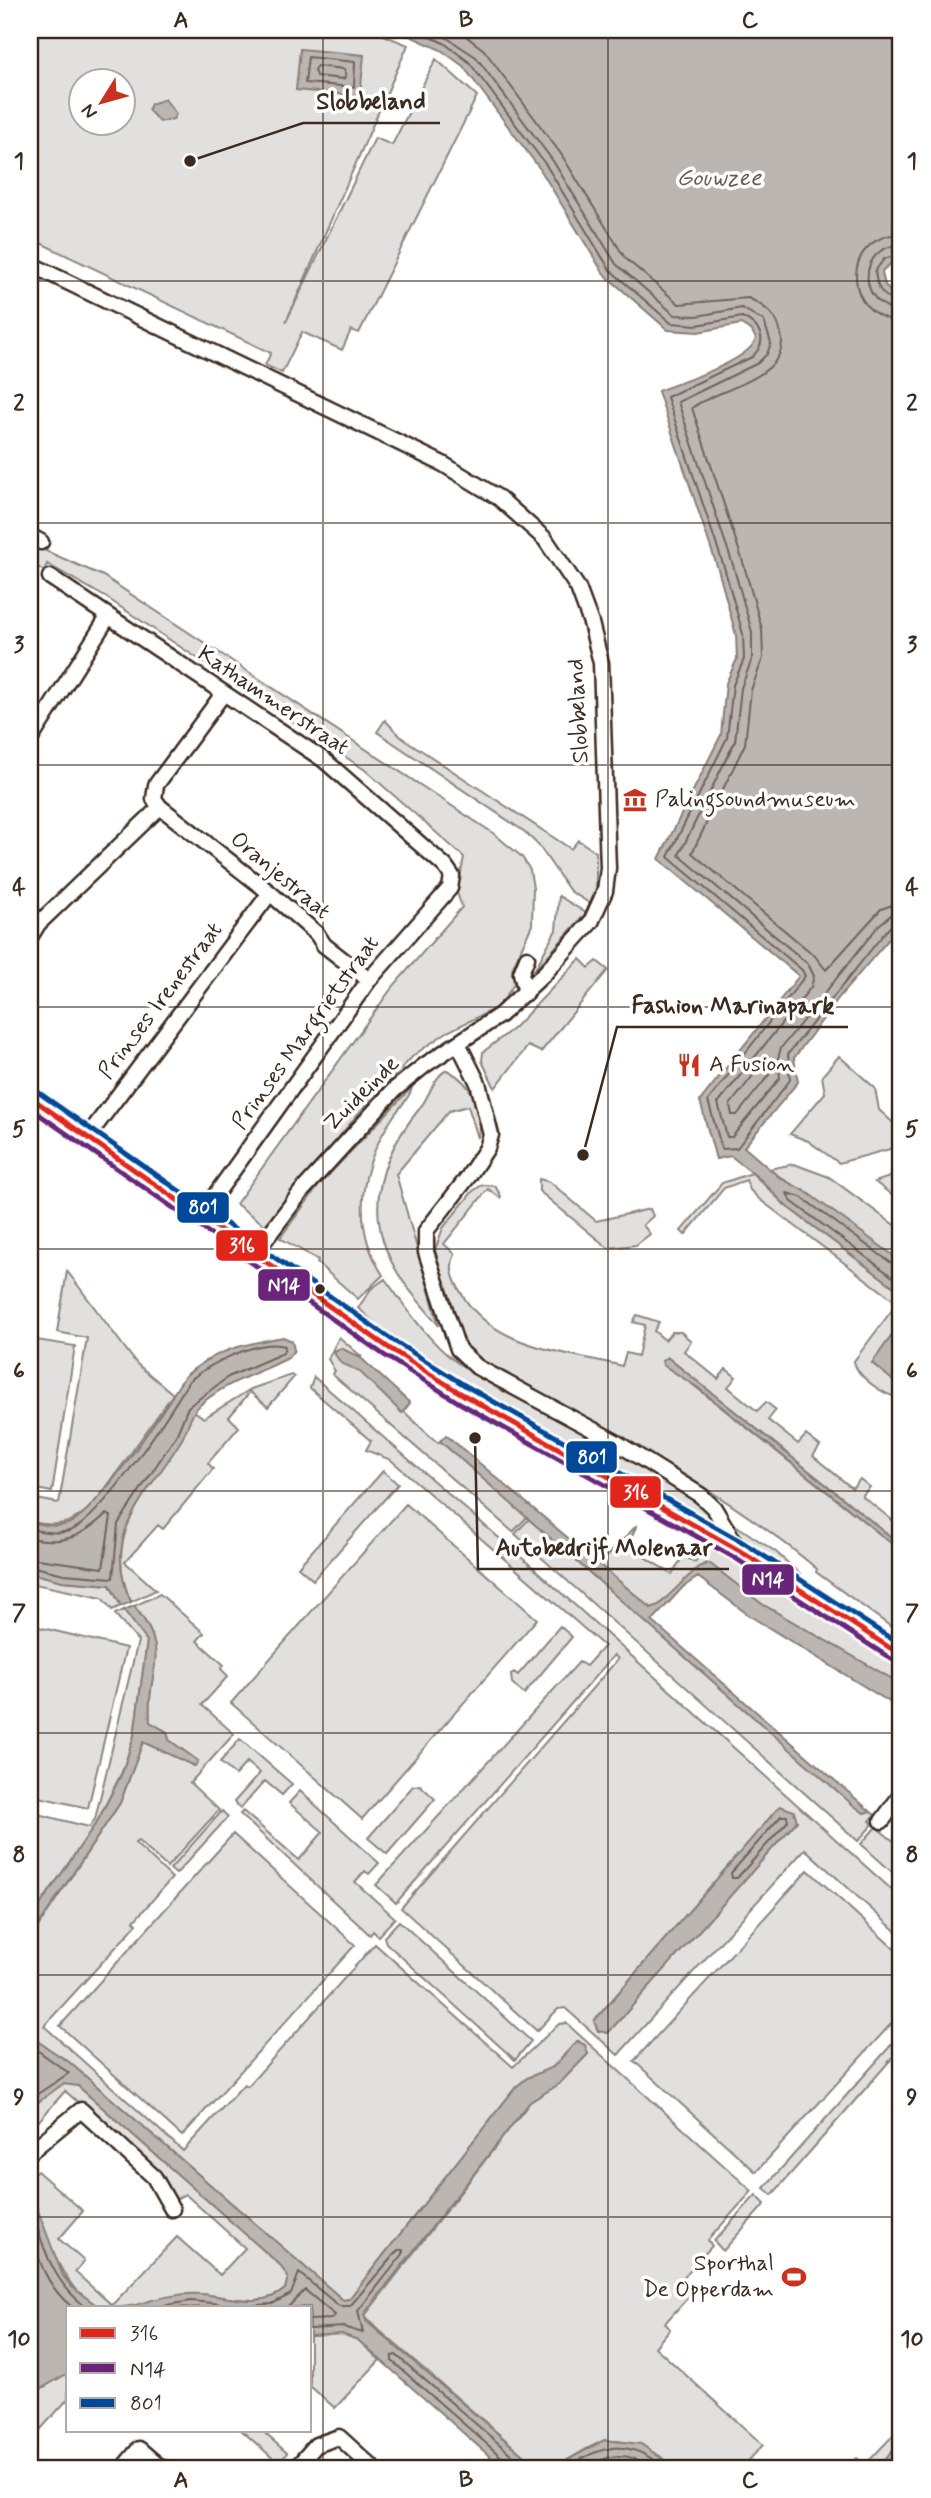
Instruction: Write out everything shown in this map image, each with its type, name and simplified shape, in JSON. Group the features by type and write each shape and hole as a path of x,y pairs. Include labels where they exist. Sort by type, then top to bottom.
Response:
{"main road":[{"path":"30,1097 441,1380 740,1551 901,1655"}],"street":[{"name":"Slobbeland","path":"30,264 443,464 499,498 545,539 578,588 601,663 607,868 603,899 586,929"},
{"name":"Kathammerstraat","path":"50,578 346,778 445,866 452,882"},
{"path":"31,737 108,617"},
{"path":"32,926 160,807 153,799 156,785 223,694"},
{"name":"Oranjestraat","path":"160,807 270,894 317,934 324,945 369,980"},
{"name":"Prinses Margrietstraat","path":"201,1215 369,980 450,888 452,882"},
{"name":"Prinses Irenestraat","path":"88,1136 270,894"},
{"name":"Zuideinde","path":"255,1253 301,1192 394,1090 526,993 586,929"},
{"path":"526,993 521,973 527,958"},
{"path":"458,1042 478,1083 491,1135 487,1148 468,1177 428,1226 428,1257 458,1349 477,1367 614,1441 700,1495 714,1508 740,1551"},
{"path":"882,1821 901,1795"},
{"path":"30,2152 81,2110 155,2177 172,2209"},
{"path":"296,2468 316,2445 339,2437 373,2468"},
{"path":"123,2468 139,2449 161,2468"}],"shaded area":[{"path":"30,30 371,30 408,45 286,322 375,138 392,145 436,59 477,96 359,333 351,330 342,350 302,332 282,373 265,365 271,353 30,238"},
{"path":"30,544 103,576 493,833 522,857 530,870 533,888 532,925 512,969 514,984 500,1006 447,1032 414,1055 358,1114 266,1226 236,1204 391,989 462,907 457,893 464,857 365,770 107,598 47,564 44,571 30,562"},
{"path":"385,720 401,737 571,849 578,840 596,852 596,889 591,904 570,891 539,846 525,832 377,732"},
{"path":"559,896 586,913 534,971 556,930"},
{"path":"580,959 589,968 597,961 608,970 541,1052 528,1046 495,1088 482,1061 483,1052 514,1028"},
{"path":"839,1056 875,1088 879,1110 901,1130 901,1146 839,1163 808,1141 790,1134 825,1093 822,1076"},
{"path":"447,1070 464,1082 474,1098 479,1117 478,1138 468,1106 449,1111 396,1174 439,1326 399,1275 388,1253 378,1210 385,1168 394,1147 435,1082"},
{"path":"412,1087 408,1098 382,1136 367,1175 363,1195 366,1236 383,1275 358,1299 317,1263 318,1260 280,1238 320,1184"},
{"path":"794,1164 829,1177 901,1230 901,1261 769,1169"},
{"path":"752,1173 786,1206 901,1292 901,1323 872,1363 896,1382 901,1380 901,1397 888,1394 873,1385 860,1373 854,1361 895,1306 895,1301 759,1199 750,1190 746,1180 724,1188 685,1235 681,1231 722,1183"},
{"path":"901,1173 901,1202 875,1182"},
{"path":"539,1179 550,1182 596,1221 650,1209 653,1216 643,1225 650,1234 636,1245 608,1248 539,1191"},
{"path":"482,1185 495,1186 500,1198 488,1189 444,1244 455,1254 452,1263 453,1276 472,1309 489,1324 530,1344 622,1366 626,1353 638,1356 645,1325 633,1322 637,1315 659,1322 654,1331 665,1340 672,1332 681,1332 691,1341 684,1351 718,1379 726,1369 736,1377 728,1387 757,1411 766,1402 776,1410 768,1420 798,1444 806,1435 820,1446 813,1456 852,1488 860,1479 870,1487 862,1496 897,1524 901,1520 901,1545 667,1357 687,1380 901,1551 901,1634 816,1572 817,1569 739,1510 656,1458 485,1364 461,1340 435,1250 443,1228 473,1191"},
{"path":"67,1271 137,1364 173,1394 95,1503 73,1520 49,1525 30,1522 30,1498 59,1503 87,1338 57,1332"},
{"path":"385,1279 426,1333 455,1361 478,1376 599,1439 678,1486 704,1507 716,1525 461,1382 376,1324 358,1308 371,1289"},
{"path":"339,1337 362,1357 338,1349 334,1351 339,1358 369,1379 438,1443 440,1441 527,1517 513,1532 332,1374 335,1371 328,1359"},
{"path":"30,1339 75,1346 52,1492 30,1488"},
{"path":"291,1375 294,1377 268,1407 250,1392 229,1417 239,1427 208,1463 213,1469 163,1529 158,1525 125,1562 156,1590 131,1602 122,1574 122,1548 128,1525 138,1502 182,1435 194,1411 204,1418 251,1389"},
{"path":"314,1377 529,1564 901,1898 901,1936 805,1849 618,2055 565,2008 558,2009 537,2031 401,1908 618,1659 614,1655 396,1903 376,1885 579,1662 586,1666 604,1646 391,1460 366,1450 371,1441 310,1388","holes":["780,1806 797,1821 608,2033 598,2031 594,2021"]},
{"path":"383,1471 398,1484 313,1580 298,1567"},
{"path":"406,1504 537,1619 362,1819 231,1703"},
{"path":"529,1519 864,1813 870,1811 875,1815 870,1821 873,1824 858,1841 515,1534"},
{"path":"734,1524 776,1552 814,1587 739,1538"},
{"path":"637,1525 627,1546 672,1574 683,1556 695,1562 704,1548 712,1546 901,1665 901,1684 762,1604 705,1563 659,1605 652,1608 598,1566"},
{"path":"30,1573 62,1581 110,1585 121,1606 112,1610 102,1598 30,1583"},
{"path":"160,1594 204,1633 197,1641 224,1665 221,1669 228,1676 202,1705 234,1734 190,1783 219,1810 167,1867 138,1841 135,1843 172,1878 134,1921 137,1924 44,2026 183,2151 244,2084 248,2086 375,1944 513,2067 559,2024 566,2023 752,2191 708,2240 712,2246 679,2282 691,2294 665,2323 670,2329 655,2347 763,2445 749,2460 757,2468 675,2468 643,2448 621,2441 607,2441 564,2462 538,2468 364,2317 530,2102 559,2084 588,2054 579,2041 553,2067 527,2078 516,2087 349,2299 343,2300 69,2062 31,2037 30,1950 36,1930 120,1803 143,1742 194,1766 198,1761 169,1740 167,1732 150,1722 149,1704 155,1650 146,1623 134,1606"},
{"path":"124,1610 147,1641 134,1736 122,1772 98,1820 30,1920 30,1812 89,1827 95,1819 138,1641 115,1614"},
{"path":"30,1625 126,1648 88,1808 30,1795"},
{"path":"560,1626 572,1637 524,1694 512,1683 511,1675 514,1672 518,1675"},
{"path":"240,1739 292,1784 282,1795 265,1781 240,1809 234,1802 260,1773 247,1762 235,1775 220,1762"},
{"path":"420,1785 435,1799 387,1854 368,1838 413,1786"},
{"path":"300,1791 379,1863 369,1874 365,1871 355,1882 395,1918 378,1936 373,1931 370,1935 240,1814 243,1811 299,1860 323,1832 289,1803"},
{"path":"222,1811 228,1817 176,1874 170,1869"},
{"path":"876,1827 901,1847 901,1880 861,1844"},
{"path":"233,1834 355,1945 182,2136 60,2026"},
{"path":"808,1870 901,1955 901,2013 756,2172 634,2061"},
{"path":"399,1921 531,2041 515,2060 386,1943 384,1937"},
{"path":"901,2034 901,2048 772,2195 764,2188"},
{"path":"69,2083 78,2086 279,2264 289,2277 285,2289 265,2299 254,2300 185,2294 130,2306 100,2306 88,2301 75,2289 52,2250 36,2206 30,2173 37,2171 83,2211 59,2239 84,2261 75,2272 112,2305 177,2237 220,2275 245,2248 185,2194 174,2200 156,2170 65,2091 30,2131 30,2108 58,2086"},
{"path":"30,2131 39,2138 30,2145"},
{"path":"756,2195 765,2204 723,2251 714,2241"},
{"path":"342,2334 358,2340 380,2360 335,2408 312,2388 312,2336"},
{"path":"66,2374 66,2401 30,2441 30,2395"},
{"path":"901,2427 901,2441 877,2468 847,2468 857,2458 865,2465"},
{"path":"243,2432 263,2432 287,2453 280,2462"}],"water":[{"name":"Gouwzee","path":"397,30 901,30 901,260 894,261 882,271 887,288 901,295 901,925 840,996 794,1058 798,1082 744,1147 780,1178 805,1191 901,1261 901,1292 786,1206 761,1180 731,1156 716,1159 700,1101 799,976 659,859 721,735 726,683 737,659 736,635 718,569 658,391 727,363 740,356 756,339 752,331 741,324 698,332 668,330 604,274 540,169 463,66 441,50"},
{"path":"300,49 364,55 360,96 296,90"},
{"path":"165,99 176,114 173,119 160,122 148,110 151,104"},
{"path":"901,1323 901,1380 896,1383 872,1363"},
{"path":"283,1337 292,1341 294,1350 288,1358 230,1384 196,1409 182,1439 132,1515 124,1534 121,1555 123,1577 131,1602 121,1606 110,1585 62,1581 30,1573 30,1522 58,1526 79,1517 129,1458 184,1377 219,1354"},
{"path":"341,1348 361,1358 410,1403 402,1413 359,1371 341,1363 334,1353"},
{"path":"667,1357 901,1545 901,1551 697,1387 663,1365 662,1361"},
{"path":"446,1435 651,1608 659,1605 698,1567 709,1563 762,1604 901,1684 901,1709 750,1616 698,1577 683,1587 652,1621 870,1811 864,1813 853,1805 440,1441"},
{"path":"134,1606 153,1637 155,1651 150,1722 167,1732 169,1740 198,1761 195,1766 143,1742 120,1803 38,1926 30,1950 30,1920 98,1820 122,1773 134,1736 147,1641 124,1610"},
{"path":"780,1806 794,1811 797,1821 608,2033 598,2031 594,2021"},
{"path":"30,1997 31,2037 69,2062 343,2300 349,2299 516,2087 527,2078 553,2067 577,2041 585,2045 588,2054 559,2084 530,2102 364,2314 366,2321 538,2468 503,2468 358,2340 342,2334 312,2336 312,2306 134,2306 185,2294 256,2300 276,2295 285,2289 288,2277 279,2264 78,2086 63,2084 30,2108"},
{"path":"30,2190 63,2276 72,2287 98,2306 66,2306 66,2374 30,2395"},
{"path":"604,2440 641,2444 675,2468 553,2468"},
{"path":"901,2441 901,2468 877,2468"}],"transit line":[{"name":"801","path":"35,1090 394,1341 466,1386 744,1543 901,1645"},
{"name":"316","path":"30,1097 389,1348 462,1394 740,1551 901,1655"},
{"name":"N14","path":"30,1108 384,1355 458,1402 735,1558 896,1662"}],"place":[{"name":"Slobbeland","path":"190,161"},
{"name":"Palingsoundmuseum","path":"635,800"},
{"name":"A Fusion","path":"689,1065"},
{"name":"Fashion Marinapark","path":"583,1155"},
{"name":"Autobedrijf Molenaar","path":"475,1438"},
{"name":"Sporthal De Opperdam","path":"794,2277"}]}
